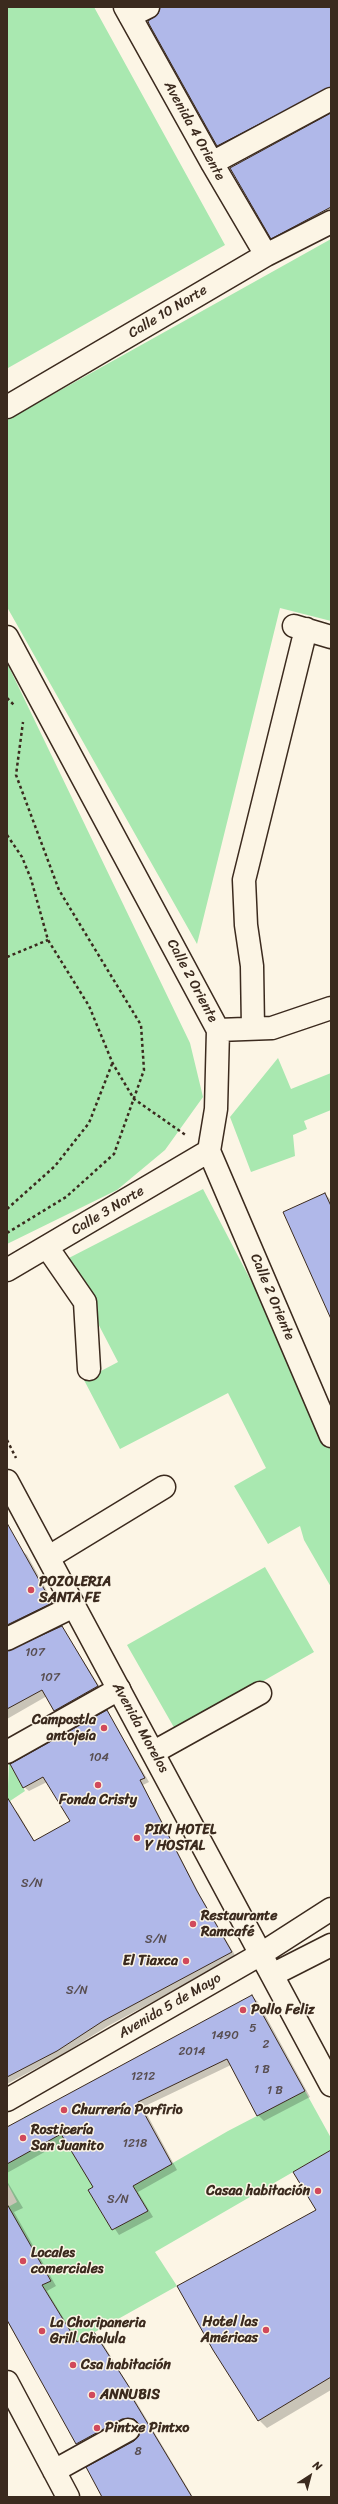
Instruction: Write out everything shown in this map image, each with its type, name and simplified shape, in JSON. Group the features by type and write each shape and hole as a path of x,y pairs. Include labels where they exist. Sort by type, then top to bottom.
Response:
{"street":[{"name":"Avenida 4 Oriente","path":"134,10 212,163 266,254"},
{"path":"212,163 331,99"},
{"name":"Calle 10 Norte","path":"7,407 266,254 331,222"},
{"path":"253,1028 252,966 246,925 244,880 300,628 331,637"},
{"name":"Calle 2 Oriente","path":"7,637 218,1030 216,1109 209,1151 331,1436"},
{"path":"218,1030 272,1028 331,1008"},
{"name":"Calle 3 Norte","path":"7,1270 209,1151"},
{"path":"47,1247 85,1302 89,1369"},
{"name":"Avenida Morelos","path":"7,1481 14,1508 49,1557 331,2085"},
{"path":"49,1557 164,1487"},
{"path":"7,1639 74,1606"},
{"path":"7,1752 119,1689"},
{"path":"154,1752 260,1692"},
{"name":"Avenida 5 de Mayo","path":"7,2100 261,1954 331,1909"},
{"path":"272,1975 331,1945"},
{"path":"7,2382 68,2497"},
{"path":"54,2471 128,2430"}],"path":[{"path":"7,698 15,707"},
{"path":"7,1233 66,1197 114,1154 144,1070 141,1025 59,890 16,775 24,716"},
{"path":"7,835 22,857 48,940 89,1006 113,1064 134,1099 209,1151"},
{"path":"7,957 48,940"},
{"path":"7,1209 55,1166 89,1123 113,1064"}],"green space":[{"path":"7,7 94,7 225,245 8,368"},
{"path":"331,239 331,621 280,608 197,944 7,607 7,420"},
{"path":"7,663 190,1043 203,1097 165,1150 117,1190 7,1244"},
{"path":"278,1058 291,1089 331,1073 331,1110 304,1121 307,1129 293,1135 295,1156 251,1172 230,1117"},
{"path":"203,1189 331,1434 331,1587 304,1540 300,1526 268,1544 234,1486 266,1468 228,1393 120,1449 84,1380 118,1362 65,1260"},
{"path":"265,1567 314,1652 176,1731 127,1645"},
{"path":"9,1762 25,1791 10,1801 13,1807 7,1811"},
{"path":"305,2091 331,2138 331,2150 155,2252 177,2286 77,2342 42,2285 51,2280 8,2207 17,2202 7,2183 7,2163 40,2146 24,2117 44,2107 73,2153 103,2181 88,2190 112,2230 148,2211 133,2186 228,2131"}],"building":[{"path":"160,7 331,7 331,87 217,146 149,24 148,21 158,14"},
{"path":"331,113 331,207 271,239 230,168"},
{"path":"325,1193 331,1206 331,1319 283,1212"},
{"path":"7,1523 52,1603 7,1625"},
{"path":"62,1626 98,1686 54,1711 42,1690 7,1709 7,1651"},
{"path":"107,1710 145,1778 140,1780 197,1891 232,1952 103,2021 57,2051 7,2077 7,1797 34,1841 70,1821 43,1777 23,1788 10,1764"},
{"path":"252,1995 305,2091 257,2116 227,2059 138,2102 172,2164 133,2186 148,2211 112,2230 88,2190 93,2187 61,2134 7,2164 7,2127"},
{"name":"Hotel las Américas","path":"331,2150 331,2377 258,2421 213,2350 177,2286 316,2210 293,2172"},
{"path":"7,2204 51,2281 42,2285 77,2342 94,2332 133,2393 130,2394 192,2497 102,2497 86,2467 134,2441 139,2436 139,2424 134,2419 122,2419 76,2444 7,2320"}],"place":[{"name":"POZOLERIA SANTA FE","path":"31,1590"},
{"name":"Campostla antojeía","path":"104,1728"},
{"name":"Fonda Cristy","path":"98,1785"},
{"name":"PIKI HOTEL Y HOSTAL","path":"137,1838"},
{"name":"Restaurante Ramcafé","path":"193,1924"},
{"name":"El Tiaxca","path":"186,1961"},
{"name":"Pollo Feliz","path":"243,2010"},
{"name":"Churrería Porfirio","path":"64,2110"},
{"name":"Rosticería San Juanito","path":"23,2138"},
{"name":"Casaa habitación","path":"318,2191"},
{"name":"Locales comerciales","path":"23,2261"},
{"name":"Hotel las Américas","path":"266,2330"},
{"name":"La Choripaneria Grill Cholula","path":"42,2331"},
{"name":"Csa habitación","path":"73,2365"},
{"name":"ANNUBIS","path":"92,2395"},
{"name":"Pintxe Pintxo","path":"97,2428"}]}
